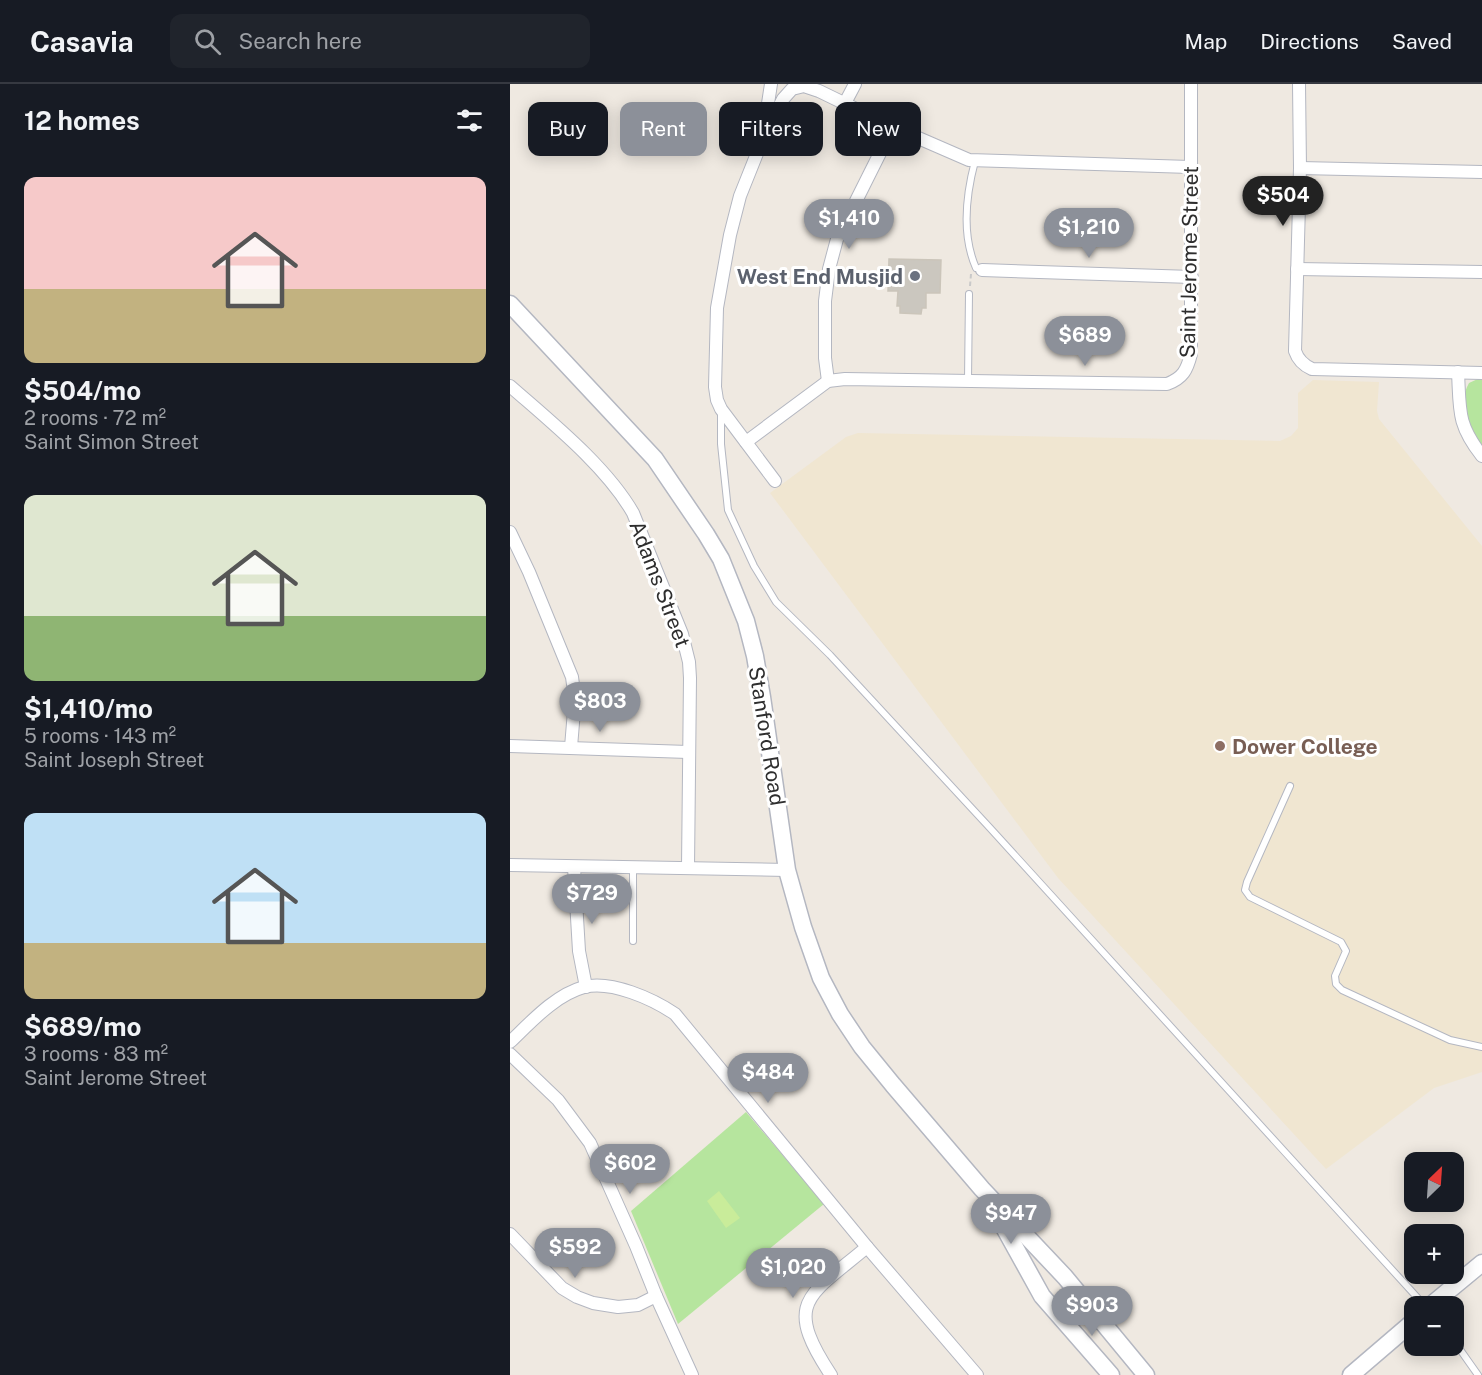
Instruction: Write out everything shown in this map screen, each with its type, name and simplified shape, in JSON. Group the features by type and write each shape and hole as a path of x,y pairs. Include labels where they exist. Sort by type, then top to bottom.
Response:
{"main road":[{"name":"Stanford Road","path":"510,304 655,459 706,534 720,559 746,621 754,656 787,870 803,927 821,978 840,1014 887,1077 982,1189 1065,1277 1146,1375"},
{"name":"Stanford Road","path":"982,1189 1042,1296 1111,1375"},
{"path":"1442,1296 1482,1263"},
{"path":"1351,1375 1404,1330"}],"street":[{"path":"768,102 771,84"},
{"path":"846,102 855,84"},
{"name":"Saint Jerome Street","path":"828,381 845,378 1167,384 1184,375 1191,354 1191,84"},
{"path":"1299,84 1300,168 1295,351 1300,361 1312,369 1482,373"},
{"path":"782,102 792,89 804,86 843,102"},
{"path":"921,139 975,161 1190,166"},
{"path":"757,156 740,196 730,235 717,308 715,387 721,409 775,481"},
{"path":"746,442 828,381 825,358 825,301 829,269 837,239 878,156"},
{"path":"1300,168 1482,172"},
{"path":"978,269 1192,277"},
{"path":"1297,269 1482,272"},
{"path":"1458,372 1461,419 1466,433 1482,456"},
{"name":"Adams Street","path":"510,386 614,483 633,513 682,634 689,662 688,868"},
{"path":"510,532 572,677 574,699 571,747"},
{"path":"510,746 688,752"},
{"path":"510,865 787,870"},
{"path":"574,867 579,951 586,987"},
{"path":"510,1042 543,1012 568,994 586,987 626,991 661,1005 675,1014 867,1247 977,1375"},
{"path":"510,1054 558,1100 590,1143 692,1375"},
{"path":"510,1234 562,1288 578,1297 594,1303 618,1307 638,1305 656,1296"},
{"path":"831,1375 816,1352 807,1332 806,1308 816,1290 867,1247"}],"lane":[{"path":"975,161 969,185 967,223 969,249 978,269"},
{"path":"968,380 971,291"},
{"path":"721,409 721,444 728,510 754,566 776,602 830,655 990,828 1416,1296"},
{"path":"1290,786 1247,882 1245,890 1250,897 1341,942 1346,951 1335,976 1338,987 1450,1040 1482,1047"},
{"path":"633,867 633,941"},
{"path":"1464,1355 1478,1375"}],"path":[{"path":"971,291 978,282 978,269"},
{"path":"971,291 978,269"}],"shaded area":[{"name":"Dower College","path":"1313,380 1379,382 1377,411 1379,419 1482,546 1482,1072 1434,1088 1326,1169 1058,878 770,493 846,437 858,433 1280,441 1291,436 1298,428 1298,393"}],"green space":[{"path":"1482,377 1482,449 1467,417 1464,400 1469,383"},
{"path":"746,1112 824,1204 678,1324 631,1211"},
{"path":"719,1191 740,1218 726,1228 707,1201"}],"building":[{"name":"West End Musjid","path":"889,259 941,260 940,293 926,293 926,308 922,308 921,314 900,313 900,306 897,306 898,291 888,291"}],"place":[{"name":"West End Musjid","path":"915,276"},
{"name":"Dower College","path":"1220,746"}]}
